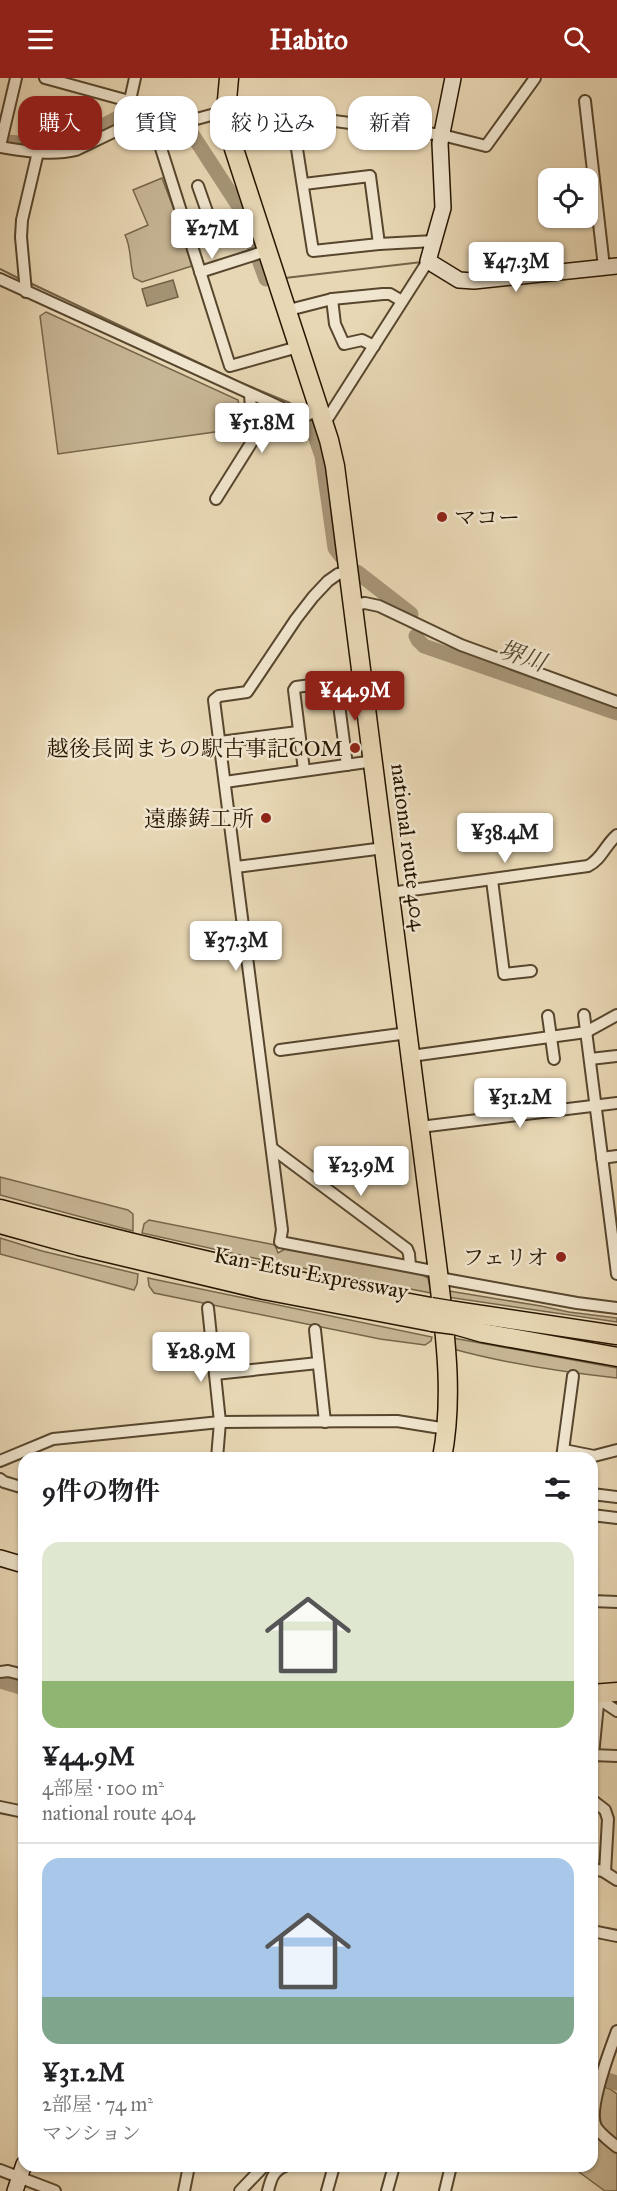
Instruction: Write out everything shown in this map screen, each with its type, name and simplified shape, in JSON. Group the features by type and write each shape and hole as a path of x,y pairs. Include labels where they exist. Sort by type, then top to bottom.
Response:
{"highway":[{"name":"national route 404","path":"227,96 229,78"},
{"name":"national route 404","path":"234,150 247,215 298,347 313,416 335,466 439,1275 448,1386 447,1429 443,1452"},
{"name":"Kan-Etsu Expressway","path":"0,1209 205,1261 343,1291 432,1314"},
{"name":"Kan-Etsu Expressway","path":"0,1224 252,1287 432,1314 617,1350"},
{"name":"Kan-Etsu Expressway","path":"455,1318 515,1320 617,1333"},
{"path":"455,1318 483,1333 617,1357"},
{"path":"598,1694 617,1692"}],"street":[{"path":"16,78 0,146 59,153 76,150 114,132"},
{"path":"45,78 114,97"},
{"path":"130,96 135,78"},
{"path":"0,279 280,407 294,418 313,416 374,346 428,261 443,208 440,162 442,135 453,78 448,78"},
{"path":"336,122 442,135 486,146 535,78"},
{"path":"428,261 459,280 474,282 610,266 585,101"},
{"path":"162,150 230,366 298,347"},
{"path":"298,150 313,251 434,241"},
{"path":"26,292 21,237 22,220 38,152"},
{"path":"304,184 370,176 379,244"},
{"path":"198,186 212,226 247,215"},
{"path":"200,272 261,254"},
{"path":"285,311 332,299 386,294 402,301"},
{"path":"332,299 335,324 344,344 362,340 374,346"},
{"path":"216,499 254,440 250,394"},
{"path":"349,571 338,574 328,581 313,597 247,692 219,696 214,700 273,1149 282,1230 280,1242 410,1266 439,1275 576,1303 617,1308"},
{"path":"354,605 365,603 380,606 461,645 617,702"},
{"path":"304,770 294,690 296,687 363,678"},
{"path":"336,682 347,765"},
{"path":"220,742 298,732"},
{"path":"225,782 374,761"},
{"path":"390,892 588,866 601,857 610,841 617,835"},
{"path":"236,867 384,848"},
{"path":"492,880 504,974 531,971"},
{"path":"584,1015 617,1274"},
{"path":"411,1056 586,1032 617,1015"},
{"path":"548,1016 554,1059"},
{"path":"280,1050 408,1033"},
{"path":"590,1059 617,1056"},
{"path":"420,1127 617,1103"},
{"path":"273,1149 406,1249 410,1254 410,1266"},
{"path":"603,1158 617,1156"},
{"path":"208,1308 220,1422 218,1452"},
{"path":"315,1330 325,1422"},
{"path":"215,1374 318,1363"},
{"path":"563,1452 573,1376"},
{"path":"23,1452 53,1440 220,1422 397,1421 447,1429"},
{"path":"598,1455 617,1450"},
{"path":"0,1461 18,1454"},
{"path":"0,1479 18,1486"},
{"path":"598,1495 617,1497"},
{"path":"598,1516 617,1518"},
{"path":"0,1558 18,1563"},
{"path":"598,1601 617,1602"},
{"path":"0,1672 18,1674"},
{"path":"598,1696 617,1711"},
{"path":"598,1755 617,1756"},
{"path":"598,1805 605,1810 608,1819 604,1872"},
{"path":"0,1807 18,1811"},
{"path":"598,1870 617,1880"},
{"path":"598,1931 617,1936"},
{"path":"598,2088 617,2031"},
{"path":"598,2128 617,2147"},
{"path":"0,2170 55,2191"},
{"path":"184,2191 188,2172"},
{"path":"240,2191 258,2172"},
{"path":"268,2191 275,2172"},
{"path":"327,2191 332,2172"},
{"path":"387,2191 392,2172"},
{"path":"445,2191 450,2172"}],"shaded area":[{"path":"162,178 192,266 142,282 134,278 125,235 148,225 133,190"},
{"path":"173,280 178,297 147,306 142,289"},
{"path":"46,312 238,400 243,428 58,454 40,316"},
{"path":"0,1177 128,1210 133,1214 133,1231 0,1195"},
{"path":"149,1220 275,1245 278,1253 285,1249 421,1274 428,1278 431,1293 276,1263 142,1233 144,1224"},
{"path":"0,1238 42,1251 138,1274 137,1284 134,1290 0,1254"},
{"path":"148,1278 432,1337 431,1341 425,1345 380,1339 154,1293 149,1286"},
{"path":"449,1291 617,1318 617,1322 447,1297"},
{"path":"453,1338 617,1368 617,1378 535,1367 453,1349"},
{"path":"598,2085 617,2094 617,2191 605,2191 579,2172 598,2172"}],"waterway":[{"name":"堺川","path":"0,141 35,145 62,144 82,137 114,120"},
{"name":"堺川","path":"198,143 240,208 266,279"},
{"path":"285,278 422,262"},
{"path":"0,269 22,280"},
{"path":"30,283 237,381 290,403 301,411"},
{"name":"堺川","path":"301,411 315,436 322,456 335,548 341,556"},
{"name":"堺川","path":"357,572 411,614"},
{"name":"堺川","path":"416,636 424,646 617,713"},
{"path":"0,1681 18,1686"},
{"path":"598,2077 617,2083"}],"place":[{"name":"マコー","path":"442,517"},
{"name":"越後長岡まちの駅古事記COM","path":"355,748"},
{"name":"遠藤鋳工所","path":"266,818"},
{"name":"フェリオ","path":"561,1257"}]}
